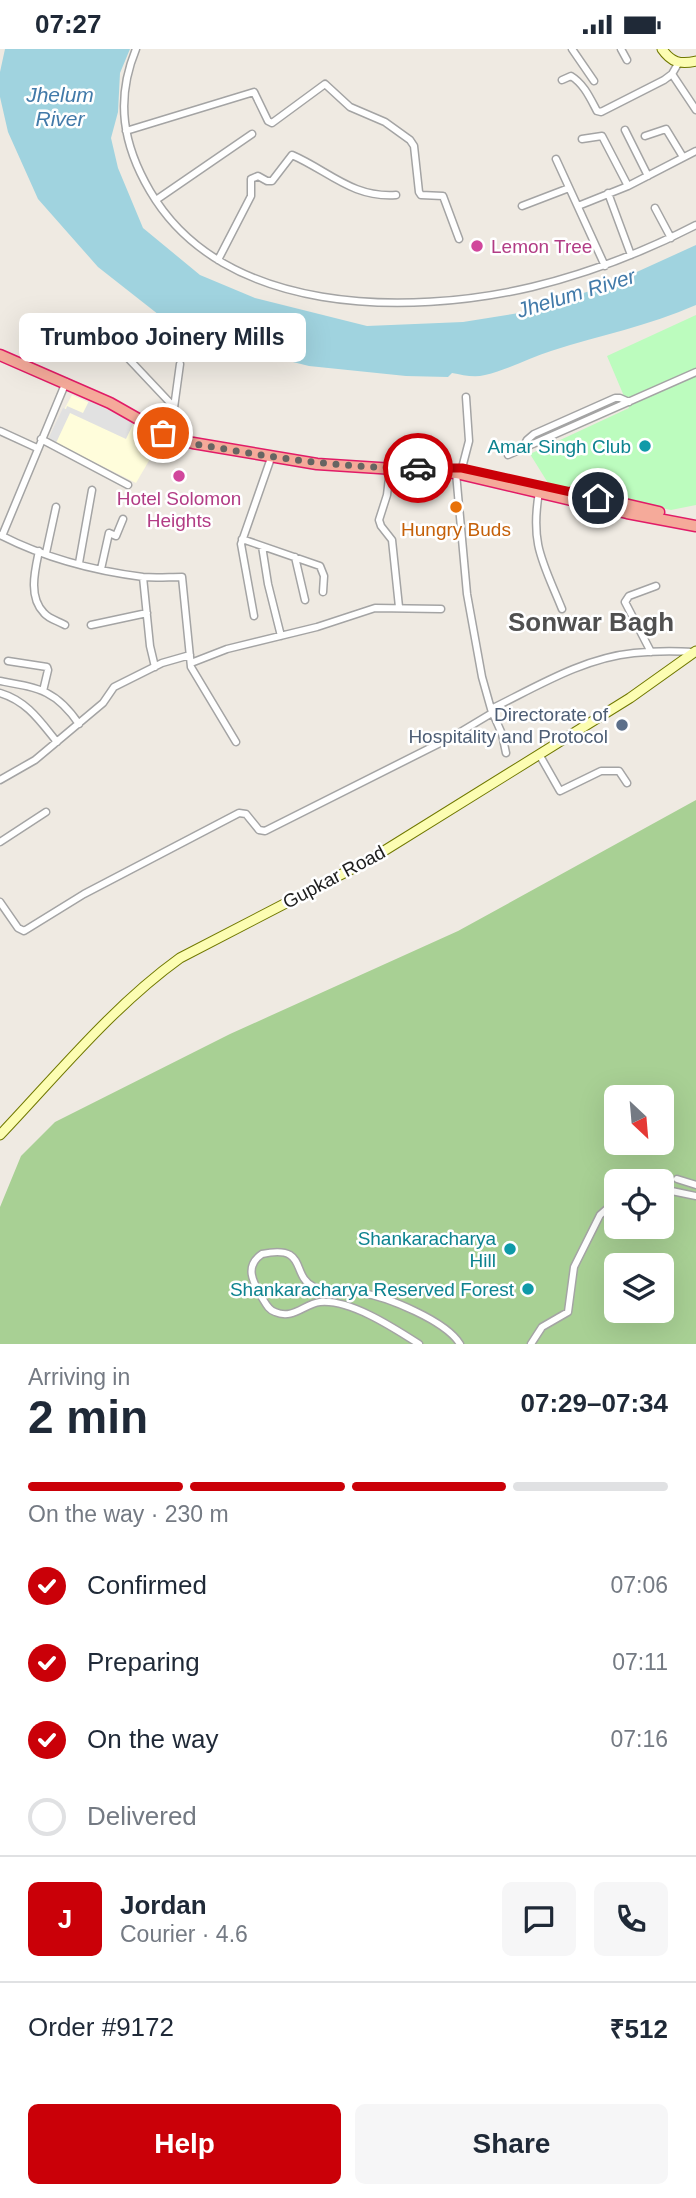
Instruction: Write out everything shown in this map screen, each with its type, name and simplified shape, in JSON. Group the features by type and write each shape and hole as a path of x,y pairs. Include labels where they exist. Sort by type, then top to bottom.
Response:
{"highway":[{"path":"0,358 119,407 170,437 271,458 336,466 459,471 696,521"},
{"path":"459,471 539,492 696,526"}],"main road":[{"path":"662,49 673,61 696,61"},
{"name":"Gupkar Road","path":"0,1135 144,986 180,958 371,859 630,698 695,651"}],"street":[{"path":"136,49 124,92 126,131 133,160 156,200 177,227 203,250 258,281 346,300 388,303 495,294 531,287 605,265 696,225"},
{"path":"572,49 593,81"},
{"path":"621,49 627,60"},
{"path":"562,80 570,76 575,78 587,91 599,112 644,92 672,74 679,62"},
{"path":"672,74 696,110"},
{"path":"126,131 254,92 268,121 272,123 325,84 350,107 385,122 410,140 414,146 419,192 421,195 443,196 459,239"},
{"path":"646,136 666,129 683,157"},
{"path":"625,130 648,176"},
{"path":"156,200 252,134"},
{"path":"582,139 602,136 628,186"},
{"path":"578,206 628,186 696,151"},
{"path":"218,260 251,196 253,177 272,181 292,155 331,179 360,191 396,195"},
{"path":"556,159 605,265"},
{"path":"522,206 569,188"},
{"path":"608,193 631,255"},
{"path":"656,208 671,238"},
{"path":"93,321 174,407"},
{"path":"170,437 180,363"},
{"path":"508,455 696,372"},
{"path":"67,385 1,535 43,552 101,569 143,577 182,577 193,672 236,742"},
{"path":"466,397 469,441 459,471 467,594 482,677 506,753"},
{"path":"0,431 37,448"},
{"path":"41,439 128,485"},
{"path":"254,616 242,557 242,539 271,458"},
{"path":"390,468 387,495 379,520 392,540 399,607"},
{"path":"79,563 92,490"},
{"path":"539,492 535,526 537,547 562,609"},
{"path":"57,507 34,585 43,613 65,625"},
{"path":"101,569 109,533 116,536 122,520"},
{"path":"242,539 322,568 323,592"},
{"path":"262,546 268,584 282,636"},
{"path":"295,557 305,600"},
{"path":"143,577 150,646 155,667"},
{"path":"651,652 625,602 629,596 656,586"},
{"path":"0,779 28,766 103,703 114,687 155,667 282,636 375,608 441,609"},
{"path":"90,625 147,613"},
{"path":"0,902 18,928 24,931 84,894 239,813 246,814 259,830 265,831 452,737 539,684 617,656 695,651"},
{"path":"8,661 47,667 43,691"},
{"path":"0,681 43,691 62,702 79,724"},
{"path":"0,693 18,699 27,706 57,742"},
{"path":"539,754 560,791 606,770 619,771 627,783"},
{"path":"0,842 46,812"},
{"path":"677,1179 696,1185"},
{"path":"674,1191 696,1196"},
{"path":"531,1344 542,1327 568,1312 575,1267 604,1212"},
{"path":"419,1344 343,1304 317,1302 291,1315 274,1312 267,1307 252,1280 252,1265 262,1254 291,1255 313,1287 376,1296 432,1320 460,1344"}],"shaded area":[{"path":"72,395 143,427 161,440 136,483 48,439"},
{"path":"89,401 134,422 126,439 70,413 56,443 48,439 63,408 66,409 67,406 83,413"}],"green space":[{"path":"696,315 696,505 671,510 548,483 530,454 629,408 607,356"},
{"path":"696,800 696,1344 0,1344 0,1207 21,1156 55,1122 230,1034 458,931"}],"water":[{"name":"Jhelum River","path":"5,49 130,49 120,73 118,112 111,138 118,168 143,228 200,275 255,298 367,326 463,322 519,313 606,286 696,245 696,305 660,319 477,376 452,373 448,377 406,376 309,366 229,346 168,322 98,267 38,199 8,132 0,97 0,72"}],"way so far":[{"path":"163,433 192,443 271,458 336,466 418,468"}],"place":[{"name":"Lemon Tree","path":"477,246"},
{"name":"Trumboo Joinery Mills","path":"163,433"},
{"name":"Amar Singh Club","path":"645,446"},
{"name":"Hotel Solomon Heights","path":"179,476"},
{"name":"Hungry Buds","path":"456,507"},
{"name":"Directorate of Hospitality and Protocol","path":"622,725"},
{"name":"Shankaracharya Hill","path":"510,1249"},
{"name":"Shankaracharya Reserved Forest","path":"528,1289"}],"district":[{"name":"Sonwar Bagh","path":"591,622"}],"route":[{"path":"418,468 462,468 598,498"}]}
